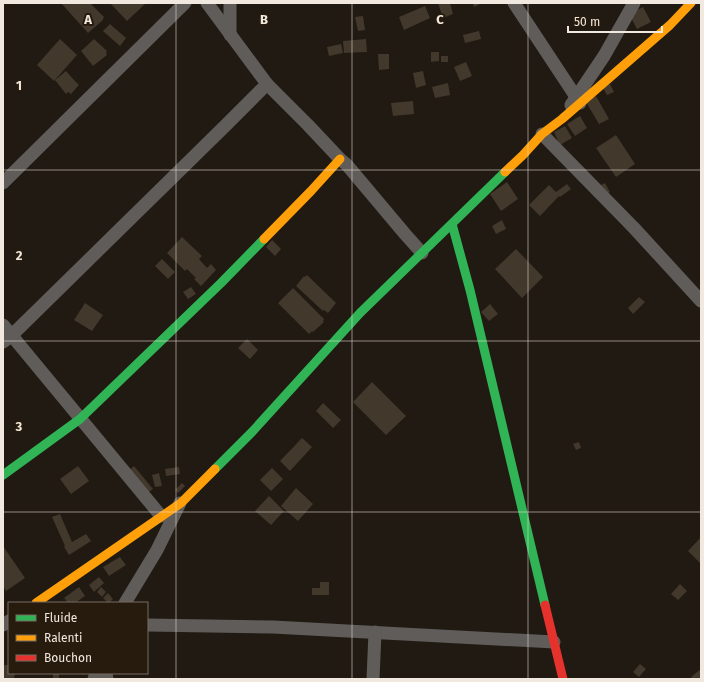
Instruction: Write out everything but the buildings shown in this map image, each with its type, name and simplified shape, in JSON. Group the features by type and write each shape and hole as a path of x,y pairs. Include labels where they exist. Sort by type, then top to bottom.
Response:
{"street":[{"path":"3,183 185,3"},
{"path":"207,3 267,84 347,165 422,253"},
{"path":"230,3 230,35"},
{"path":"514,3 578,100"},
{"path":"37,602 180,503 252,432 360,313 523,155 542,134 562,119 578,100 634,3"},
{"path":"578,100 670,25 691,3"},
{"path":"7,339 226,126 267,84"},
{"path":"542,134 634,228 701,301"},
{"path":"3,475 80,419 221,284 340,159"},
{"path":"452,224 470,290 532,557 563,679"},
{"path":"3,325 7,339 80,419 161,516"},
{"path":"126,602 157,550 180,503"},
{"path":"148,625 273,627 554,642"},
{"path":"374,679 375,632"}],"traffic: fast":[{"path":"215,469 252,432 360,313 505,172"},
{"path":"452,224 470,290 545,605"},
{"path":"3,475 80,419 221,283 264,239"}],"traffic: slow":[{"path":"505,172 542,134 562,119 670,25 691,3"},
{"path":"264,239 340,159"},
{"path":"37,602 181,503 215,469"}],"traffic: jam":[{"path":"545,605 563,679"}]}
